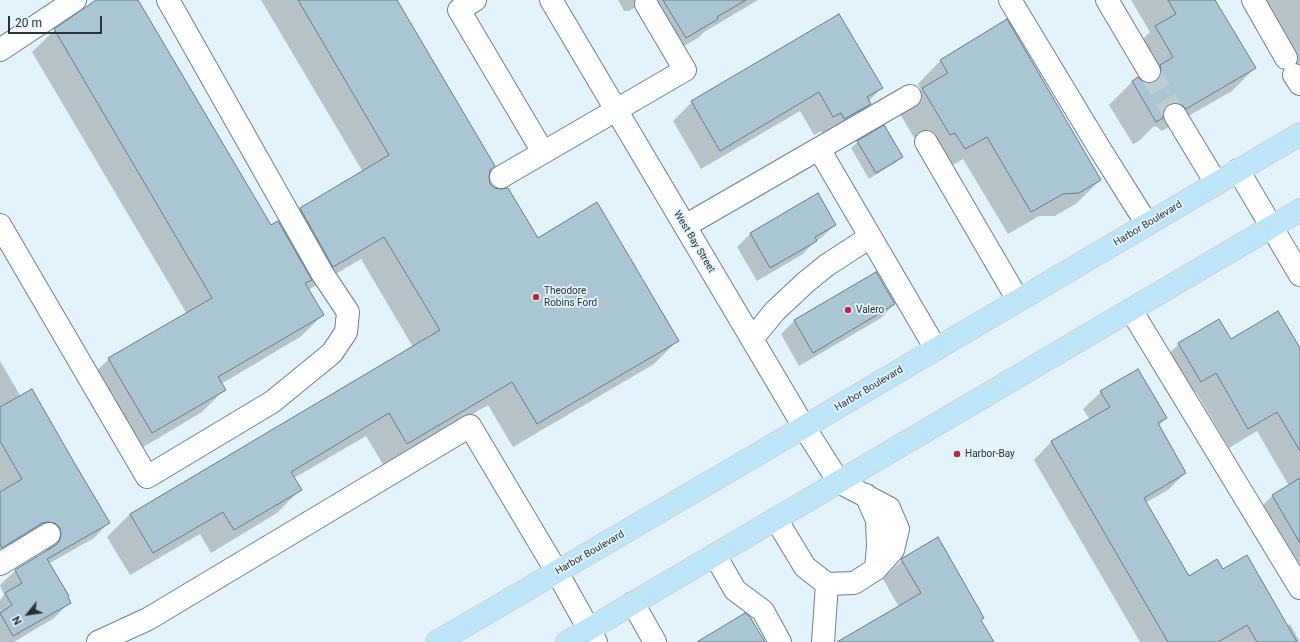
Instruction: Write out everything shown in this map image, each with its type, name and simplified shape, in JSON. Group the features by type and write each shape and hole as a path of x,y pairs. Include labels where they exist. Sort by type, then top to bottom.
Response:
{"main road":[{"name":"Harbor Boulevard","path":"437,642 1300,134"},
{"path":"567,642 592,636 633,603 1300,210"}],"street":[{"path":"0,50 75,0"},
{"path":"0,225 147,477 272,402 332,353 346,332 348,312 322,272 168,0"},
{"path":"475,0 459,10 543,152"},
{"name":"West Bay Street","path":"551,0 804,427 839,482"},
{"path":"1010,0 1147,224"},
{"path":"1107,0 1149,71"},
{"path":"1253,0 1294,72"},
{"path":"501,177 685,70 646,4"},
{"path":"685,226 910,96"},
{"path":"1175,115 1216,183"},
{"path":"926,142 1018,300"},
{"path":"819,149 936,349"},
{"path":"1238,170 1300,275"},
{"path":"752,339 775,311 806,282 827,265 870,237"},
{"path":"1131,310 1300,588"},
{"path":"98,642 148,619 470,426 592,636"},
{"path":"776,519 805,567 827,584 854,583 876,569 878,546 877,520 866,495 839,482"},
{"path":"0,564 49,534"},
{"path":"715,556 735,590 762,611 780,642"},
{"path":"823,642 827,584"},
{"path":"633,603 655,642"}],"building":[{"path":"96,0 138,0 271,225 278,221 312,280 305,283 324,315 218,377 226,390 152,433 108,358 212,298 54,29"},
{"name":"Theodore Robins Ford","path":"298,0 397,0 495,166 490,170 490,184 494,188 508,188 538,238 597,202 679,341 537,424 512,382 407,444 389,413 291,472 302,490 234,530 223,512 153,553 130,514 440,330 384,237 333,267 300,208 389,155"},
{"path":"663,0 746,0 686,38"},
{"path":"1168,0 1215,0 1256,68 1186,109 1181,104 1169,104 1164,109 1163,118 1156,122 1132,81 1138,77 1143,82 1155,82 1160,77 1160,65 1173,57 1155,26 1176,14"},
{"path":"839,14 883,88 867,97 871,104 844,119 841,113 833,117 819,92 720,151 691,101"},
{"path":"1007,19 1101,180 1079,193 1063,194 1031,212 987,137 965,149 955,133 950,135 922,88 948,73 940,60"},
{"path":"884,125 903,157 876,173 857,141"},
{"path":"818,193 836,225 815,237 817,241 770,268 750,233"},
{"name":"Valero","path":"876,272 895,304 813,353 794,320"},
{"path":"1278,311 1300,348 1300,451 1277,412 1248,429 1216,373 1201,382 1178,343 1219,319 1231,339"},
{"path":"1138,369 1167,418 1158,423 1186,473 1144,498 1189,576 1217,559 1223,569 1247,555 1297,642 1257,642 1247,625 1218,642 1168,642 1051,441 1110,407 1100,391"},
{"path":"32,389 110,523 47,559 69,596 68,597 71,603 13,636 0,613 12,605 5,593 22,583 15,570 56,545 60,540 61,534 60,528 55,523 48,522 42,523 2,548 0,544 0,492 22,479 0,441 0,407"},
{"path":"1300,478 1300,543 1272,495"},
{"path":"938,537 984,618 981,620 994,642 837,642 921,593 901,559"},
{"path":"745,613 750,617 765,642 697,642"}],"tunnel":[{"path":"1149,71 1175,115"}],"place":[{"name":"Theodore Robins Ford","path":"536,297"},
{"name":"Valero","path":"848,310"},
{"name":"Harbor-Bay","path":"957,454"}]}
